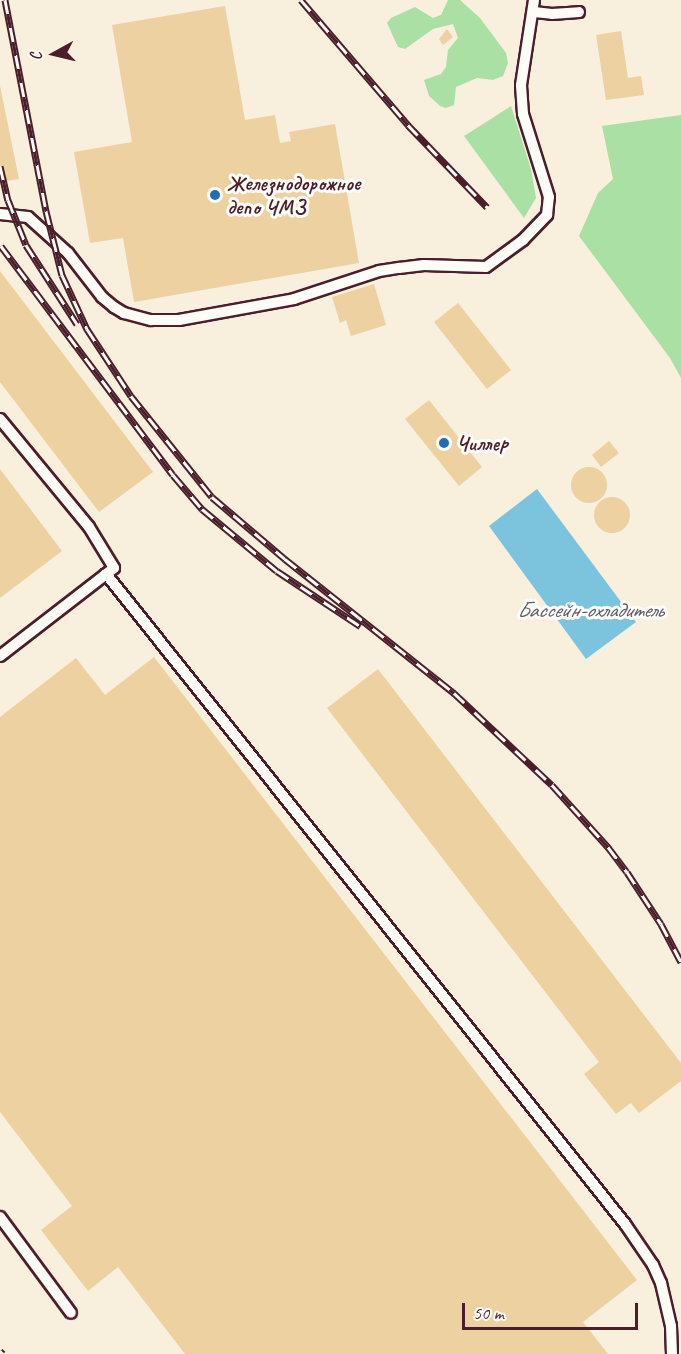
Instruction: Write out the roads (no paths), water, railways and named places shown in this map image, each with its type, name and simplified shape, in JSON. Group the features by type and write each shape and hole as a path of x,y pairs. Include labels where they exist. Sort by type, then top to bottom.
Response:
{"lane":[{"path":"0,214 28,217 68,253 102,297 124,314 151,320 179,320 294,299 379,271 424,265 486,267 523,240 547,215 549,197 524,114 521,85 534,12 534,0"},
{"path":"534,12 552,14 579,12"},
{"path":"0,419 89,527 114,568 0,656"},
{"path":"106,574 625,1224 653,1264 661,1283 671,1326 672,1354"},
{"path":"0,1217 71,1313"}],"water":[{"name":"Бассейн-охладитель","path":"537,489 636,622 586,659 489,526"}],"railway":[{"path":"5,0 46,211 62,275 87,329 131,396 212,497 285,559 454,693 552,785 608,847 627,872 661,924 681,962"},
{"path":"301,0 408,125 487,207"},
{"path":"0,166 8,200 26,245 77,324"},
{"path":"1,246 173,475 202,509 277,571 360,626"},
{"path":"0,1351 3,1354"}],"place":[{"name":"Железнодорожное депо ЧМЗ","path":"215,195"},
{"name":"Чиллер","path":"444,443"}]}
